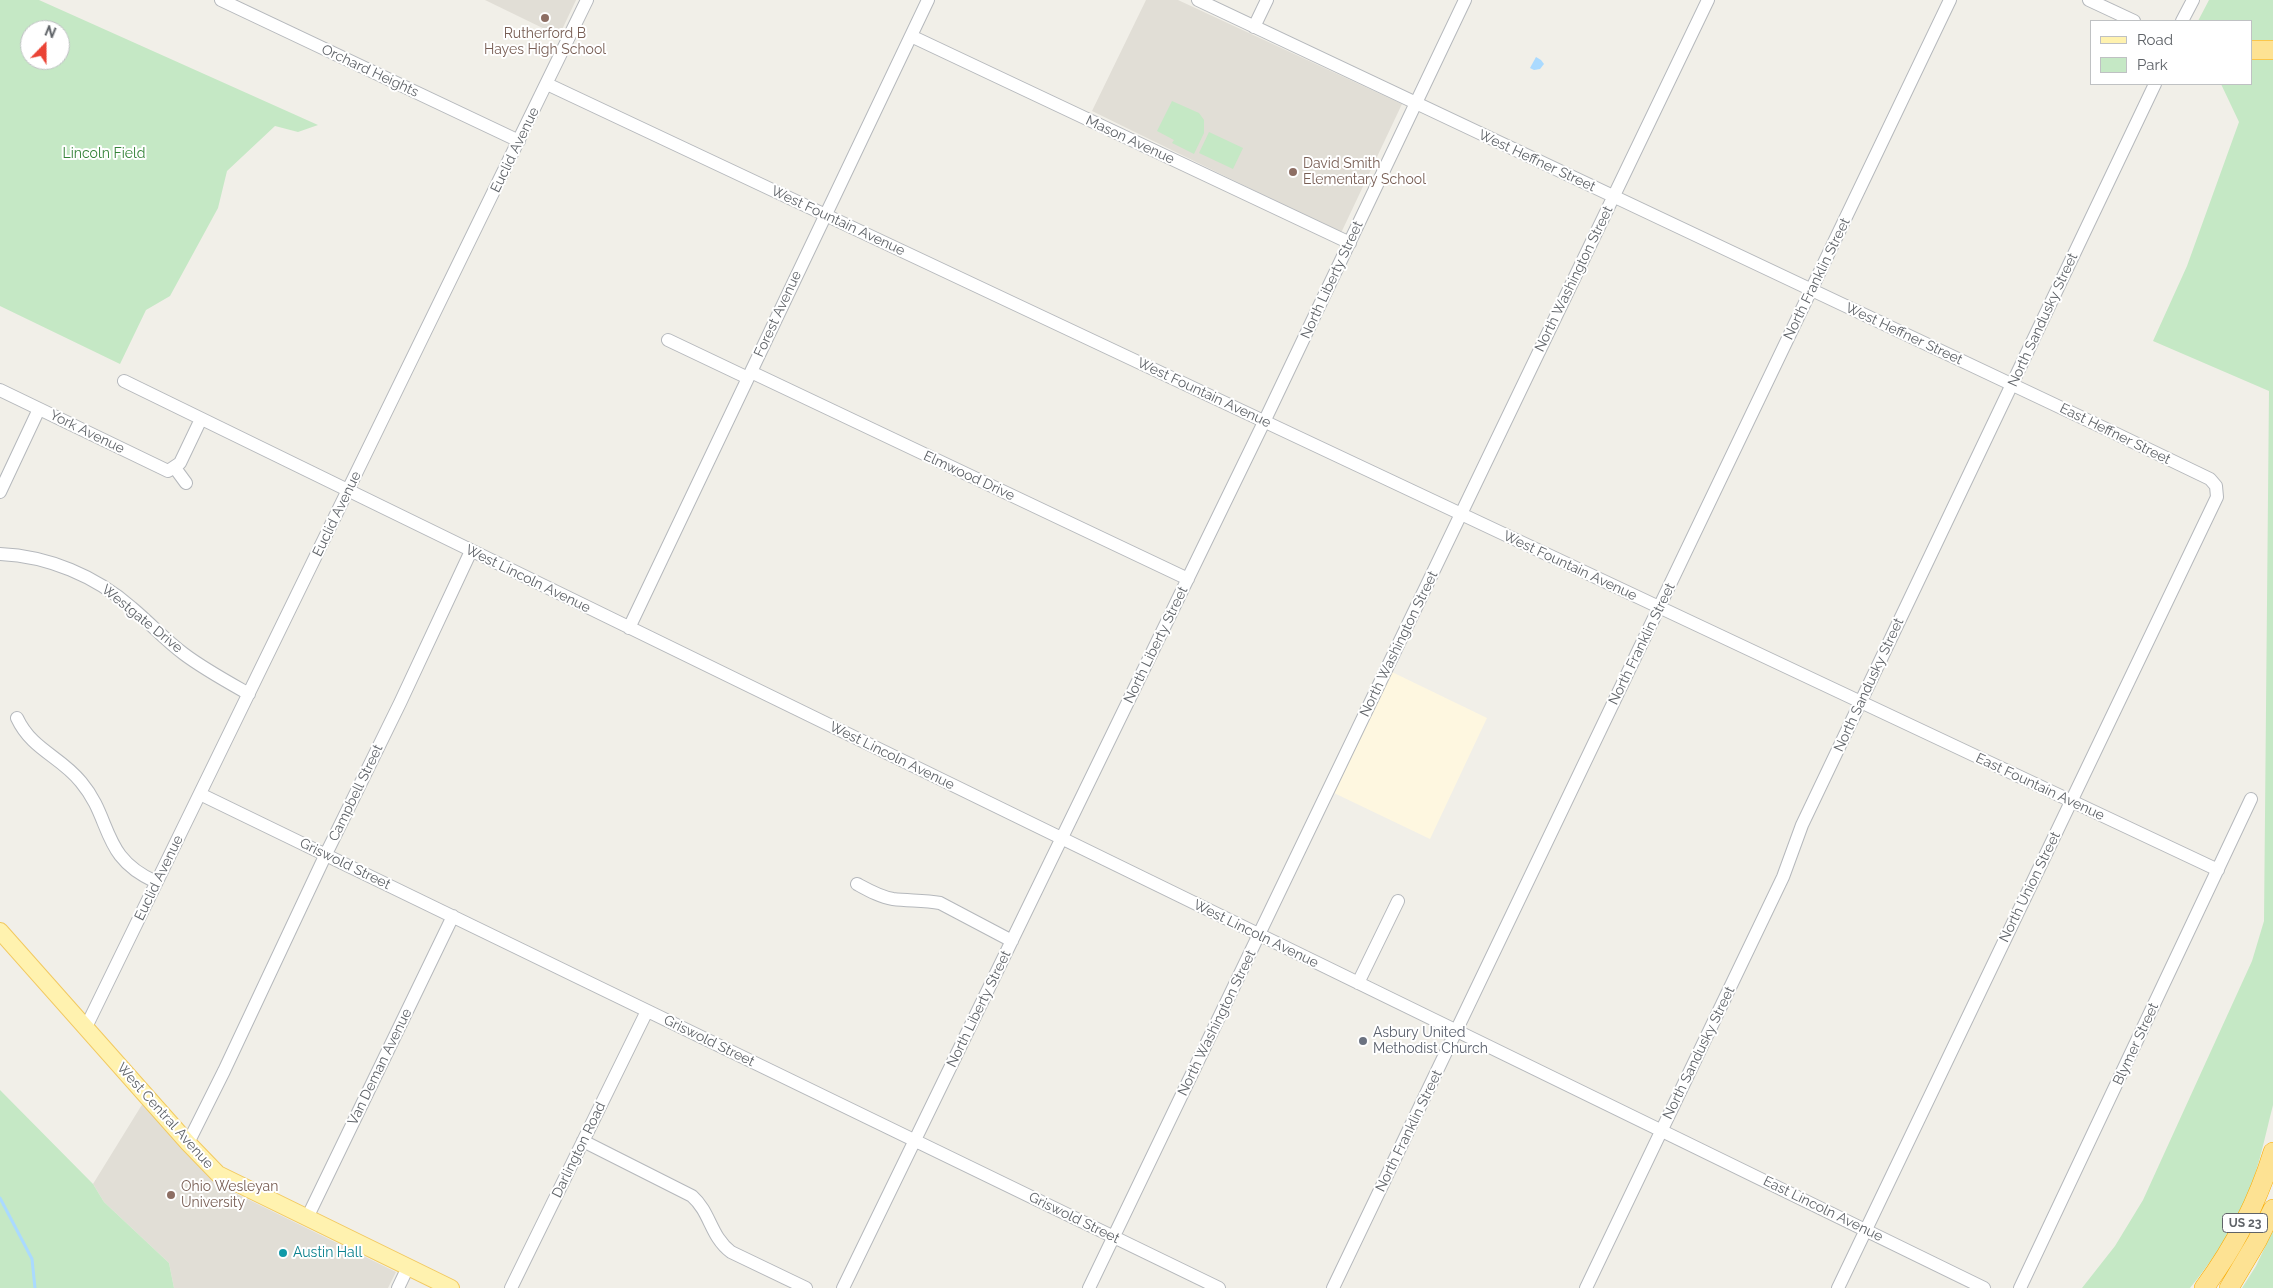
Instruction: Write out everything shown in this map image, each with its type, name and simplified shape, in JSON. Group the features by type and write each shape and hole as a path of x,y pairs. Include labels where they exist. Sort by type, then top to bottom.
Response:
{"highway":[{"name":"US 23","path":"2204,1288 2242,1230 2258,1196 2273,1152"},
{"name":"US 23","path":"2228,1288 2257,1241 2273,1209"}],"main road":[{"name":"West Central Avenue","path":"0,931 188,1143 218,1174 450,1288"}],"street":[{"name":"Orchard Heights","path":"220,0 519,142"},
{"name":"Euclid Avenue","path":"86,1027 588,0"},
{"name":"Forest Avenue","path":"629,628 928,0"},
{"name":"West Heffner Street","path":"1198,0 2012,385"},
{"path":"1254,27 1267,0"},
{"name":"North Liberty Street","path":"843,1288 1264,422 1465,0"},
{"name":"North Washington Street","path":"1089,1288 1708,0"},
{"name":"North Franklin Street","path":"1333,1288 1950,0"},
{"path":"2089,0 2132,20"},
{"path":"2182,20 2192,0"},
{"name":"Mason Avenue","path":"911,36 1350,243"},
{"name":"West Fountain Avenue","path":"547,84 1861,703"},
{"name":"North Sandusky Street","path":"1586,1288 1783,877 1802,825 2155,85"},
{"name":"Elmwood Drive","path":"668,340 750,375 1188,579"},
{"name":"West Lincoln Avenue","path":"124,381 1661,1131"},
{"name":"East Heffner Street","path":"2012,385 2210,479 2216,486"},
{"name":"York Avenue","path":"0,390 165,470 175,468"},
{"path":"0,492 39,409"},
{"path":"186,483 175,468 180,463 201,419"},
{"name":"North Union Street","path":"1838,1288 2217,497 2216,486"},
{"name":"Campbell Street","path":"188,1143 224,1072 471,551"},
{"name":"Westgate Drive","path":"0,554 48,562 76,572 100,584 132,608 183,653 207,670 249,694"},
{"name":"East Fountain Avenue","path":"1861,703 2218,870"},
{"path":"17,718 22,729 34,744 82,782 118,854 133,869 156,882"},
{"name":"Griswold Street","path":"200,794 1219,1288"},
{"name":"Blymer Street","path":"2020,1288 2251,799"},
{"path":"857,884 873,893 892,899 927,900 940,903 1012,941"},
{"path":"1358,983 1398,901"},
{"name":"Van Deman Avenue","path":"307,1218 453,916"},
{"name":"Darlington Road","path":"512,1288 647,1011"},
{"name":"East Lincoln Avenue","path":"1661,1131 1984,1288"},
{"path":"583,1142 692,1196 705,1210 713,1231 723,1245 740,1256 806,1288"},
{"path":"398,1288 408,1268"}],"shaded area":[{"name":"Rutherford B Hayes High School","path":"485,0 576,0 559,36"},
{"name":"David Smith Elementary School","path":"1146,0 1178,0 1402,104 1341,233 1092,111"},
{"path":"1392,672 1487,718 1430,839 1334,793"},
{"name":"Ohio Wesleyan University","path":"143,1103 198,1164 227,1189 396,1272 388,1288 174,1288 169,1263 104,1202 93,1184"}],"green space":[{"name":"Lincoln Field","path":"0,0 39,0 318,125 298,132 275,126 227,171 218,208 170,296 146,310 120,364 0,306"},
{"path":"2209,0 2273,0 2273,42 2253,41 2253,20 2199,20"},
{"path":"2273,58 2273,1105 2260,1159 2246,1199 2211,1261 2190,1288 2082,1288 2115,1246 2143,1200 2252,961 2264,921 2269,391 2153,341 2187,266 2239,122 2221,85 2253,85 2253,59"},
{"path":"1172,101 1199,113 1204,120 1204,133 1194,154 1172,143 1174,140 1157,131"},
{"path":"1209,132 1243,148 1233,169 1199,153"},
{"path":"0,1090 93,1184 104,1202 169,1263 174,1288 0,1288"},
{"path":"2273,1230 2273,1288 2242,1288 2256,1266"}],"water":[{"path":"1536,57 1544,64 1540,69 1534,70 1530,68"}],"waterway":[{"path":"0,1198 32,1259 35,1288"}],"place":[{"name":"Rutherford B Hayes High School","path":"545,18"},
{"name":"David Smith Elementary School","path":"1293,172"},
{"name":"Asbury United Methodist Church","path":"1363,1041"},
{"name":"Ohio Wesleyan University","path":"171,1195"},
{"name":"Austin Hall","path":"283,1253"}]}
